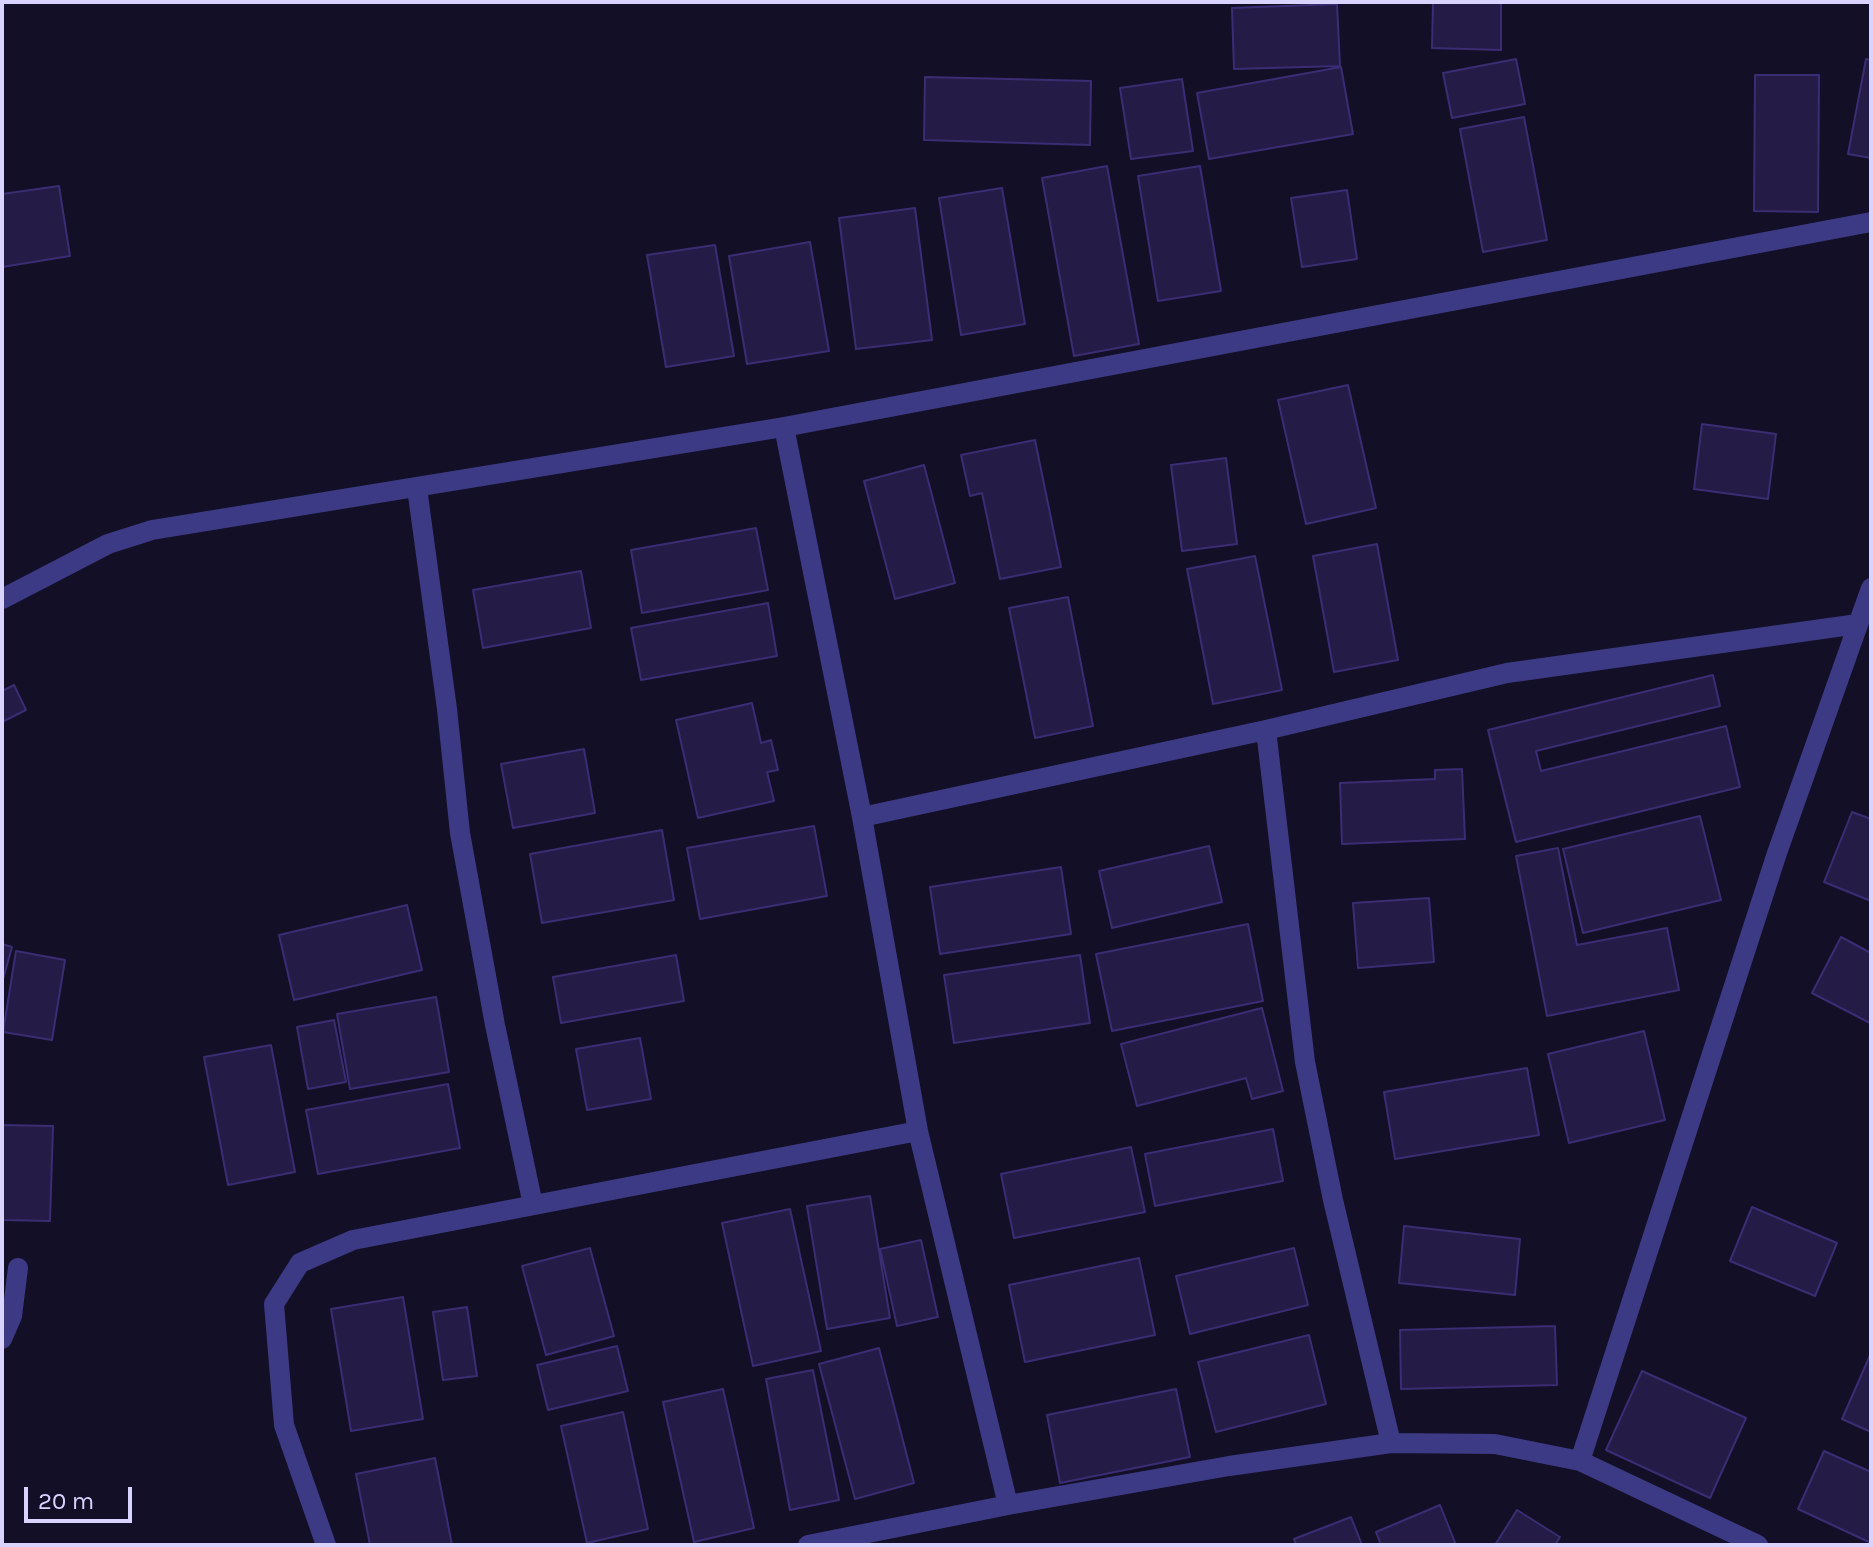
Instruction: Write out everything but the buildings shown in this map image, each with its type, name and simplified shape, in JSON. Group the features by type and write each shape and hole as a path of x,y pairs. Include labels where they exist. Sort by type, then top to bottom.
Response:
{"street":[{"path":"2,599 108,544 152,530 784,427 1871,222"},
{"path":"784,427 862,817 918,1131 1008,1505"},
{"path":"417,488 447,709 460,833 495,1025 533,1205"},
{"path":"1580,1461 1777,853 1871,588"},
{"path":"862,817 1266,730 1507,673 1858,624"},
{"path":"1266,730 1305,1062 1333,1200 1391,1443"},
{"path":"326,1545 284,1425 274,1304 300,1263 353,1240 918,1131"},
{"path":"2,1339 12,1316 18,1268"},
{"path":"808,1545 1008,1505 1229,1466 1391,1443 1495,1444 1580,1461 1758,1545"}]}
